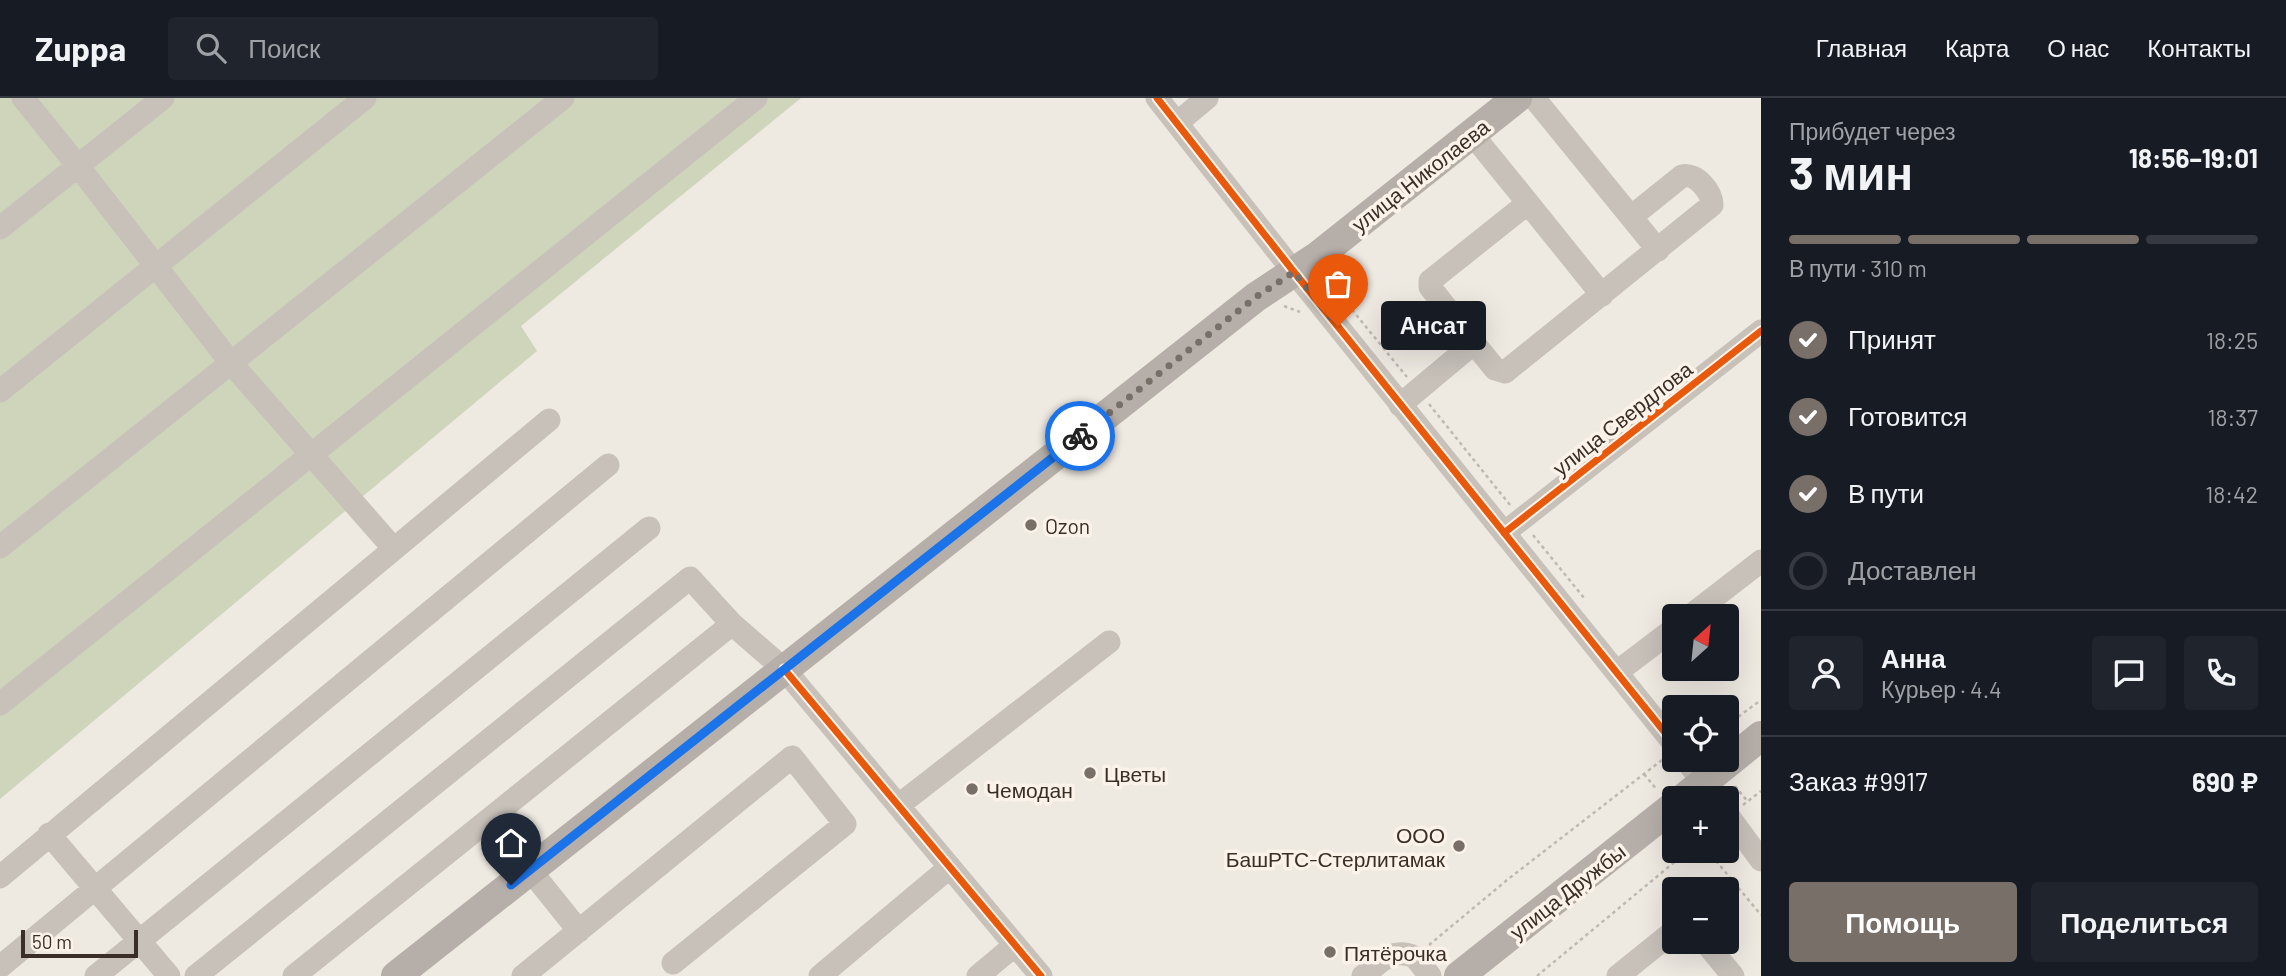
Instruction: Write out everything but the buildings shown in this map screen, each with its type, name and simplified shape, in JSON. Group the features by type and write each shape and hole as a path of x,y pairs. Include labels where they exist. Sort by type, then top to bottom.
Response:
{"main road":[{"name":"улица Николаева","path":"396,976 1256,297 1318,256 1517,98"},
{"name":"улица Дружбы","path":"1459,976 1689,780 1761,736"}],"street":[{"path":"23,98 231,363 394,549"},
{"path":"0,228 163,98"},
{"path":"0,391 365,98"},
{"path":"0,547 564,98"},
{"path":"0,704 755,98"},
{"path":"1157,98 1294,272 1409,398 1513,526 1689,780"},
{"path":"1177,123 1207,98"},
{"path":"1534,98 1658,250"},
{"path":"1472,134 1602,295"},
{"path":"1528,203 1430,282 1430,287 1495,369 1505,372 1710,208 1712,201 1703,186 1690,174 1682,176 1631,217"},
{"name":"улица Свердлова","path":"1513,526 1761,331"},
{"path":"1409,398 1474,343"},
{"path":"0,877 549,420"},
{"path":"0,967 608,465"},
{"path":"96,976 649,528"},
{"path":"1705,604 1761,561"},
{"path":"196,976 690,578 732,624 784,669 1041,976"},
{"path":"293,976 732,624"},
{"path":"1617,673 1662,638"},
{"path":"899,805 1108,642"},
{"path":"523,976 792,757 845,824 673,963"},
{"path":"1739,822 1760,857"},
{"path":"49,834 169,976"},
{"path":"820,976 950,867"},
{"path":"530,870 579,930"},
{"path":"1618,976 1662,940"},
{"path":"978,976 1015,945"},
{"path":"1363,976 1396,953 1415,957 1430,976"},
{"path":"1715,954 1733,976"}],"path":[{"path":"1334,272 1331,275 1331,284 1409,398 1513,526 1590,606"},
{"path":"1283,305 1305,315"},
{"path":"1739,717 1761,700"},
{"path":"1644,774 1689,780"},
{"path":"1415,957 1507,880 1644,774 1689,780 1748,802"},
{"path":"1739,808 1761,791"},
{"path":"1537,976 1673,863"},
{"path":"1718,863 1761,915"}],"green space":[{"path":"0,98 801,98 521,326 537,351 0,799"}],"cycle path":[{"path":"1157,98 1662,729"},
{"path":"1504,533 1761,331"},
{"path":"784,669 1041,976"}],"way so far":[{"path":"1080,436 1256,297 1294,272 1338,326"}],"place":[{"name":"Ансат","path":"1338,326"},
{"name":"Ozon","path":"1031,525"},
{"name":"Цветы","path":"1090,773"},
{"name":"Чемодан","path":"972,789"},
{"name":"ООО БашРТС-Стерлитамак","path":"1459,846"},
{"name":"Пятёрочка","path":"1330,952"}],"route":[{"path":"511,885 1080,436"}]}
